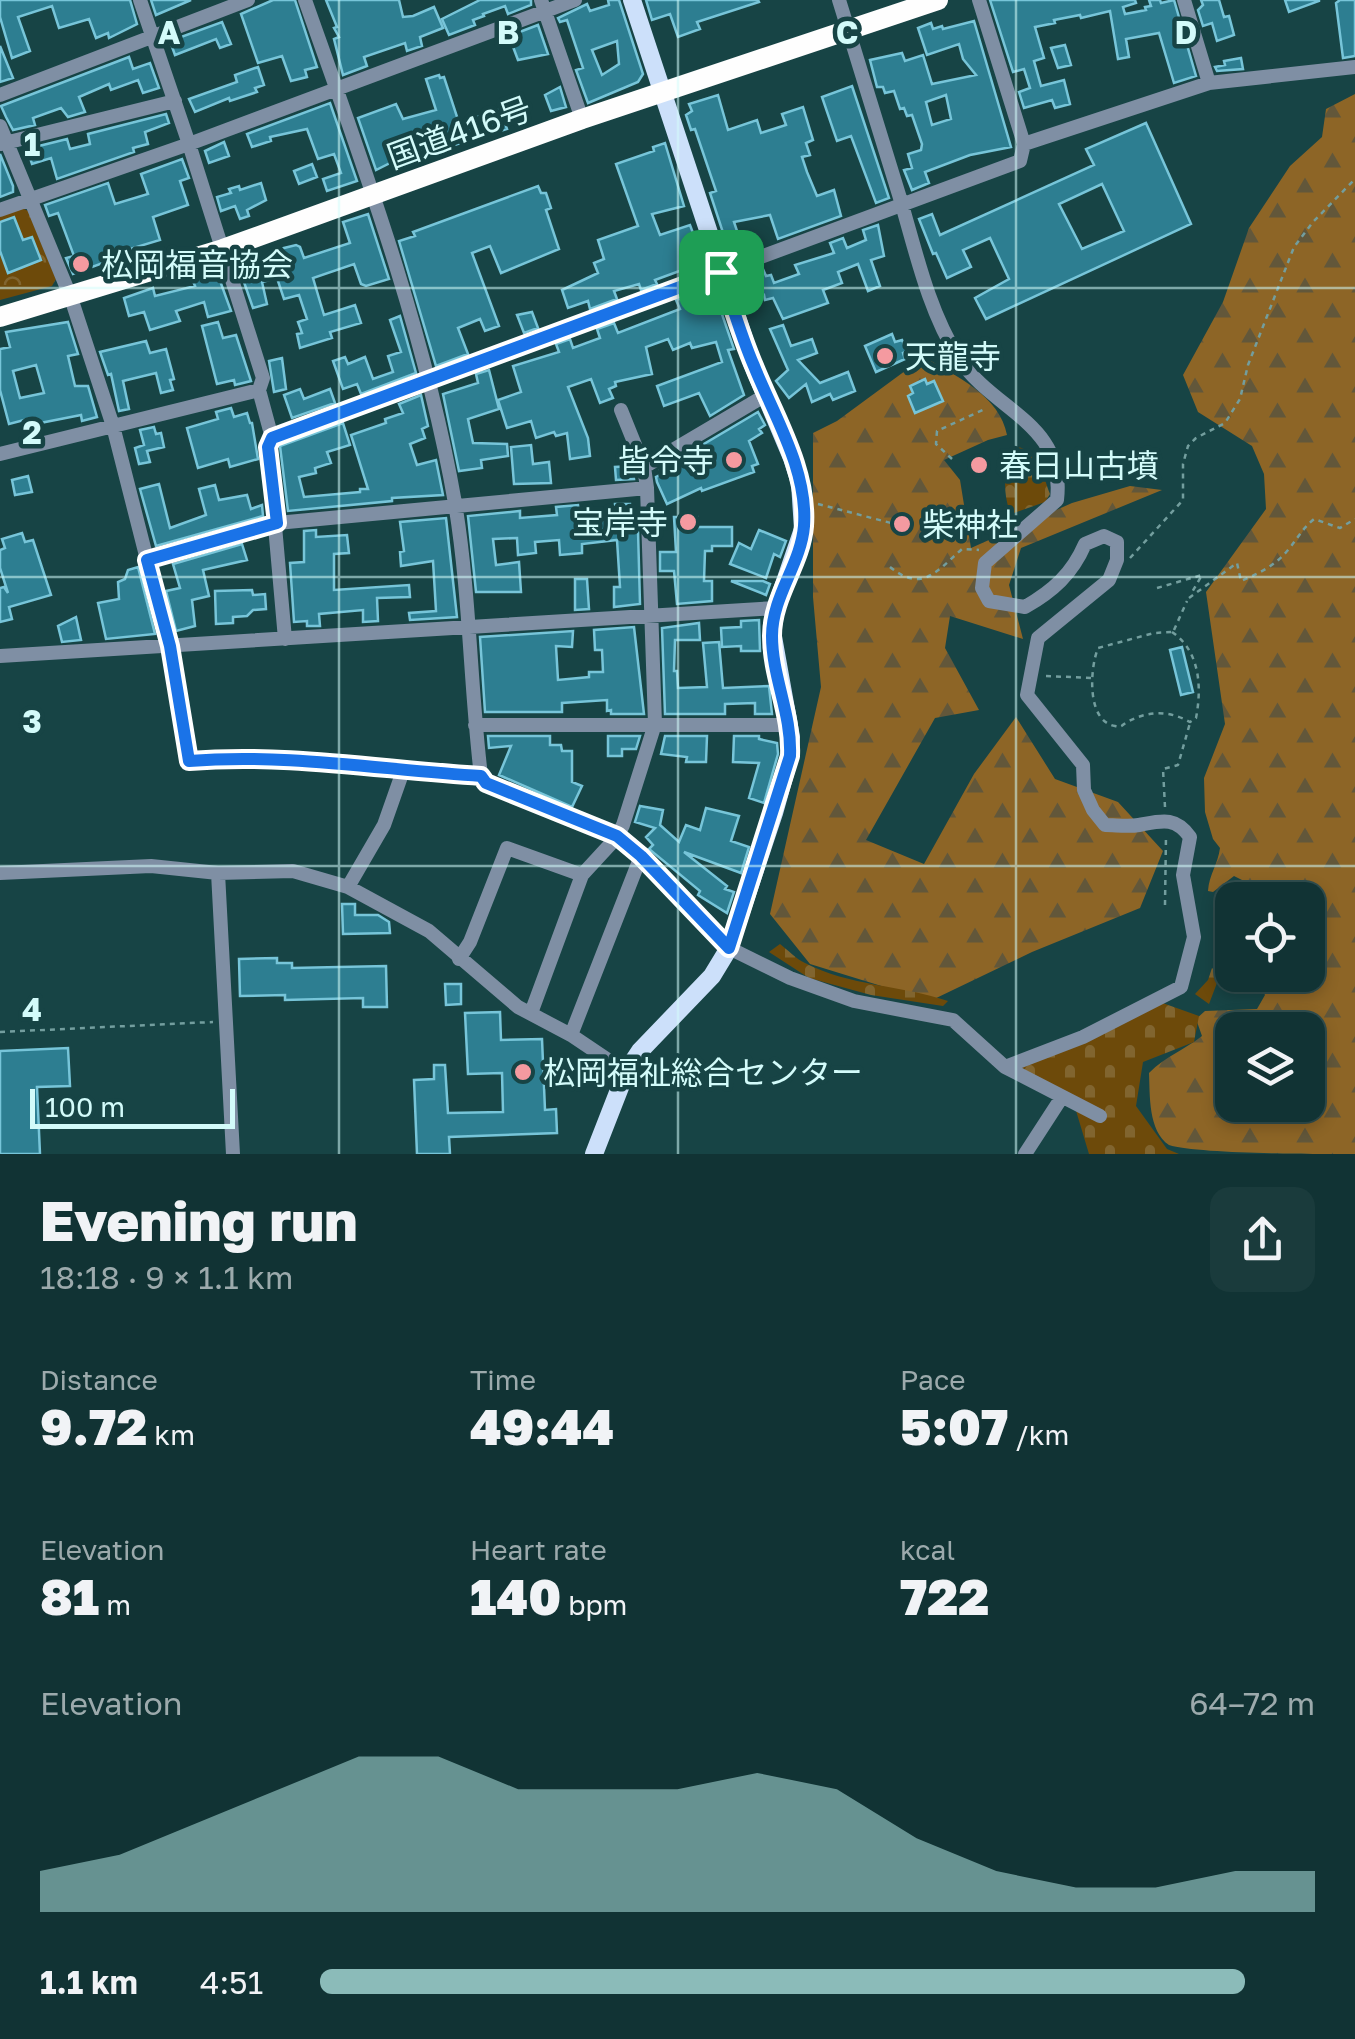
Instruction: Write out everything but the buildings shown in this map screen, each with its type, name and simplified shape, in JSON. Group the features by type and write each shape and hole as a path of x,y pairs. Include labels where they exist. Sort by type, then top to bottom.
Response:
{"highway":[{"name":"国道416号","path":"0,317 223,248 582,119 938,0"}],"main road":[{"path":"594,1154 626,1072 640,1050 712,976 729,948 790,756 790,725 773,650 776,608 804,529 792,458 721,272 632,0"}],"street":[{"path":"140,0 262,378 259,390 272,438 268,447 285,638"},
{"path":"0,95 248,0"},
{"path":"305,0 372,196 429,382 456,508 481,776 486,783 617,836 729,948 790,978 854,1001 952,1020 1005,1066 1100,1116"},
{"path":"0,210 337,90 544,6 574,0"},
{"path":"839,0 932,305 960,359 1040,434 1060,476 1057,500 985,564 982,588 990,601 1025,607 1051,592 1075,566 1085,544 1104,536 1117,542 1110,580 1038,638 1027,695 1082,765 1084,790 1105,825 1139,825 1166,819 1182,825 1190,836 1183,875 1194,937 1181,987 1083,1037 1005,1066"},
{"path":"272,438 1020,161 1024,144 979,0"},
{"path":"1184,0 1209,84"},
{"path":"544,6 582,119"},
{"path":"1024,144 1209,84 1355,67"},
{"path":"3,144 175,101"},
{"path":"0,126 3,144 71,298 112,426 170,646 189,761 282,757 481,776"},
{"path":"0,454 259,390"},
{"path":"644,466 766,395"},
{"path":"531,1013 582,875 617,836 655,724 647,488 644,466 620,410"},
{"path":"147,560 277,523 647,488"},
{"path":"0,656 776,608"},
{"path":"475,726 790,725"},
{"path":"348,887 384,825 402,771"},
{"path":"460,958 507,848 582,875"},
{"path":"571,1034 641,856"},
{"path":"0,873 151,866 218,873 293,871 348,887 429,932 518,1007 571,1034 626,1072"},
{"path":"218,873 233,1154"},
{"path":"1024,1154 1062,1097"}],"path":[{"path":"1110,580 1183,500 1183,464 1188,446 1226,422 1240,399 1248,365 1294,247 1355,179"},
{"path":"952,459 936,444 938,432 1001,401"},
{"path":"802,500 891,523"},
{"path":"1188,598 1237,563 1241,581 1262,572 1314,520 1340,528 1355,519"},
{"path":"890,566 911,580 924,580 962,549 976,549 992,557"},
{"path":"1157,588 1202,575 1172,632"},
{"path":"1165,905 1163,769 1178,765 1190,722 1198,713 1198,671 1185,641 1172,632 1098,648 1093,678 1099,715 1112,726 1121,727 1144,716 1168,712 1190,722"},
{"path":"1030,676 1093,678"},
{"path":"0,1032 226,1021"}],"green space":[{"path":"1355,94 1355,1154 1183,1148 1169,1145 1157,1131 1149,1073 1202,1036 1196,1019 1205,1011 1257,1009 1264,992 1325,992 1325,882 1244,882 1234,876 1226,882 1215,882 1215,890 1208,891 1220,848 1205,812 1204,778 1225,724 1206,592 1266,509 1264,474 1252,446 1198,412 1183,375 1223,302 1249,228 1290,166 1322,137 1326,109"},
{"path":"22,208 28,211 56,279 52,286 0,300 0,216"},
{"path":"924,357 986,398 1003,421 1007,435 944,460 960,480 971,548 1072,503 1130,486 1162,490 1021,548 1009,585 1023,639 950,616 945,648 979,710 935,718 866,840 924,864 974,774 1016,717 1055,779 1118,802 1163,851 1140,908 1032,952 930,1001 810,964 770,914 821,687 813,597 813,433 837,421"},
{"path":"1017,447 1035,458 1050,494 1045,502 1011,514 1005,476"},
{"path":"780,944 822,971 948,1001 943,1006 871,995 809,978 769,952"},
{"path":"1212,968 1215,988 1209,1004 1195,994 1208,980"},
{"path":"1157,1001 1199,1016 1194,1042 1143,1062 1136,1106 1167,1149 1179,1154 1089,1154 1074,1104 1005,1067"}],"place":[{"name":"松岡福音協会","path":"81,264"},
{"name":"天龍寺","path":"885,356"},
{"name":"皆令寺","path":"734,460"},
{"name":"春日山古墳","path":"979,465"},
{"name":"宝岸寺","path":"688,522"},
{"name":"柴神社","path":"902,524"},
{"name":"松岡福祉総合センター","path":"523,1072"}],"route":[{"path":"721,272 752,363 792,458 804,506 804,529 776,608 772,631 776,669 788,710 790,756 729,948 617,836 486,783 481,776 282,757 189,761 170,646 147,560 277,523 268,447 272,438 721,272"}]}
